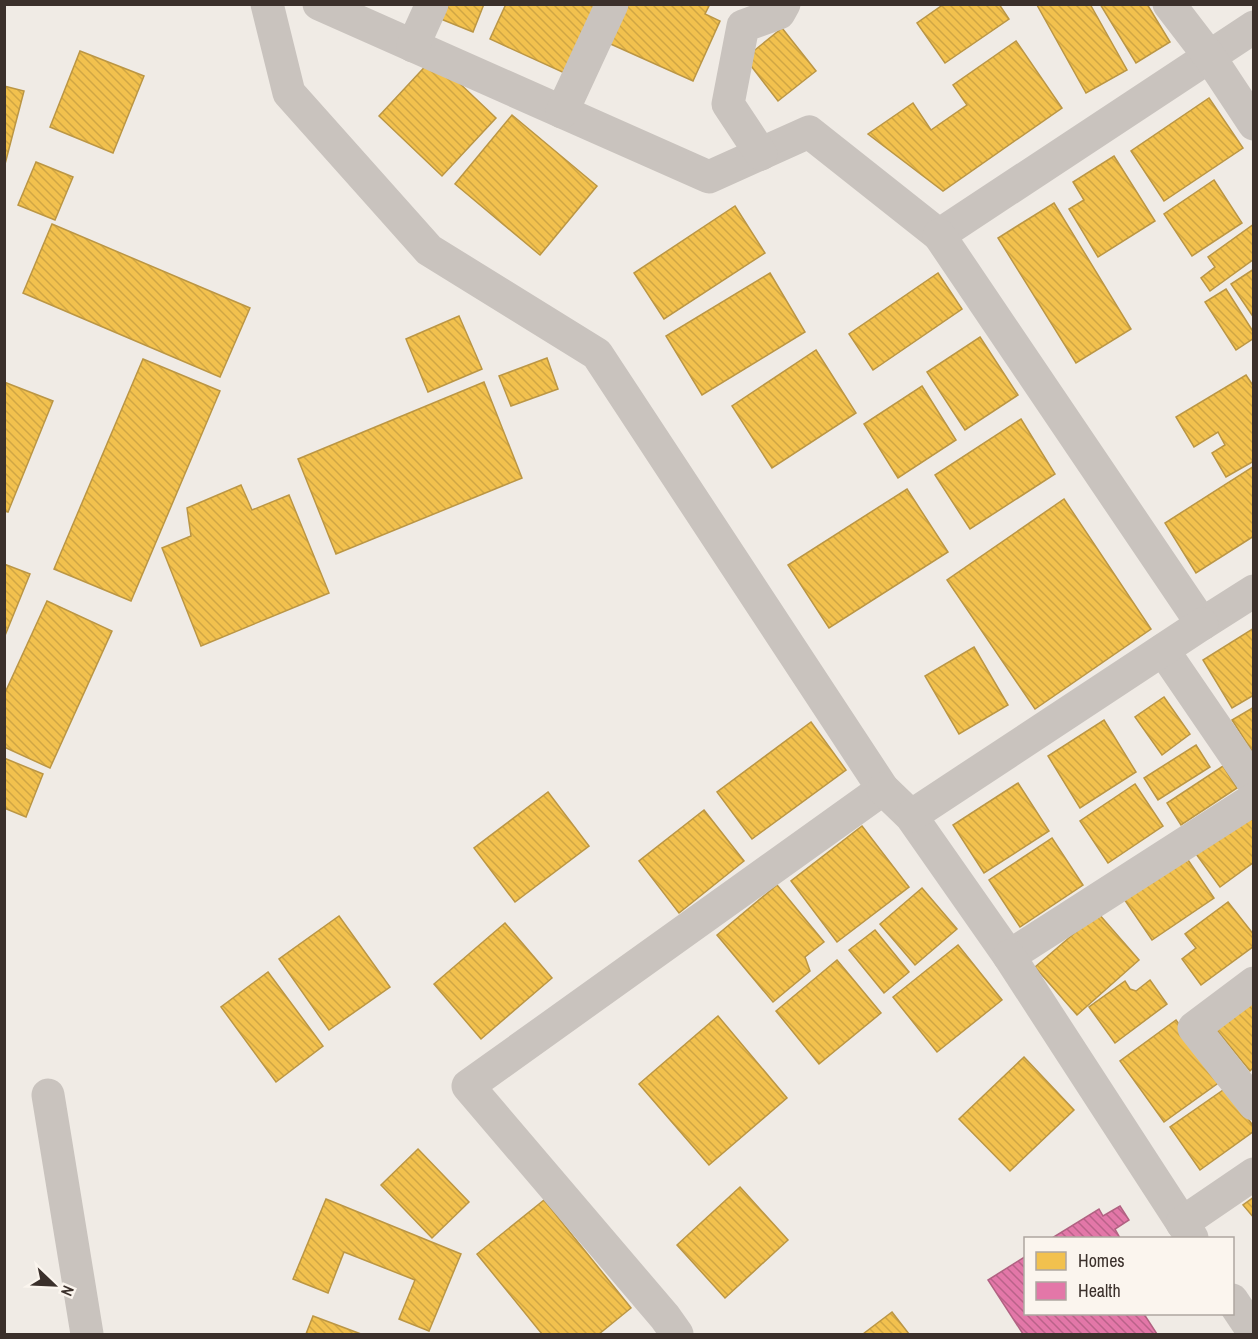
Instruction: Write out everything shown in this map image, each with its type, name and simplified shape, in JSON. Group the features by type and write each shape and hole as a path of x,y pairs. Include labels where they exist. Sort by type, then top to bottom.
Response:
{"street":[{"path":"267,4 289,93 429,250 597,354 882,789 911,816 1009,956 1187,1231 1254,1174"},
{"path":"319,4 709,177 809,132 939,235 1202,624"},
{"path":"412,46 432,4"},
{"path":"562,112 612,4"},
{"path":"761,154 728,104 743,26 779,14 784,4"},
{"path":"1169,4 1209,56 1254,124"},
{"path":"939,235 1254,27"},
{"path":"911,816 1254,591"},
{"path":"1163,650 1254,783"},
{"path":"677,1335 665,1317 468,1086 882,789"},
{"path":"1009,956 1254,799"},
{"path":"1254,983 1194,1028 1254,1104"},
{"path":"48,1095 87,1335"},
{"path":"1234,1302 1254,1333"}],"building: Homes":[{"path":"441,4 484,4 473,32 436,17"},
{"path":"506,4 601,4 569,75 490,39"},
{"path":"620,4 710,4 705,14 720,21 693,81 604,41"},
{"path":"944,4 999,4 1009,19 945,63 917,23"},
{"path":"1090,4 1127,70 1086,93 1037,5"},
{"path":"1100,4 1147,4 1170,42 1136,63"},
{"path":"782,28 816,71 778,101 745,58"},
{"path":"1016,41 1062,108 943,191 868,134 913,103 931,130 967,105 953,85"},
{"path":"80,51 144,76 113,153 50,127"},
{"path":"433,58 496,118 442,176 379,116"},
{"path":"4,86 24,91 4,168"},
{"path":"1209,98 1243,148 1164,201 1131,151"},
{"path":"512,115 597,186 540,255 455,184"},
{"path":"1114,156 1155,221 1098,257 1069,209 1084,200 1073,182"},
{"path":"36,162 73,177 55,220 18,205"},
{"path":"1214,180 1242,223 1192,256 1164,214"},
{"path":"1054,203 1131,329 1076,363 998,238"},
{"path":"735,206 765,253 664,319 634,273"},
{"path":"52,224 250,308 220,377 23,293"},
{"path":"1254,224 1254,259 1210,291 1201,278 1215,267 1208,257"},
{"path":"1254,269 1254,318 1231,284"},
{"path":"770,273 805,332 702,395 666,336"},
{"path":"938,273 962,309 873,370 849,334"},
{"path":"1226,289 1254,333 1254,338 1236,350 1205,302"},
{"path":"459,316 482,369 428,392 406,339"},
{"path":"980,337 1018,395 965,430 927,372"},
{"path":"816,350 856,413 772,468 732,406"},
{"path":"547,358 558,389 511,406 499,376"},
{"path":"143,359 220,391 131,601 54,569"},
{"path":"1246,375 1254,387 1254,461 1226,477 1212,453 1225,445 1218,432 1194,447 1176,417"},
{"path":"4,382 53,401 8,512 4,511"},
{"path":"484,382 522,478 336,554 298,459"},
{"path":"922,386 956,440 898,478 864,424"},
{"path":"1021,419 1055,474 970,529 935,475"},
{"path":"1254,466 1254,536 1196,573 1165,523"},
{"path":"241,485 252,510 289,495 329,593 201,646 162,548 191,536 187,508"},
{"path":"907,489 948,552 829,628 788,565"},
{"path":"1064,499 1151,629 1035,709 947,580"},
{"path":"4,564 30,574 4,638"},
{"path":"47,601 112,631 50,768 4,747 4,695"},
{"path":"1254,628 1254,695 1232,708 1203,660"},
{"path":"974,647 1008,705 959,734 925,676"},
{"path":"1164,697 1190,734 1162,755 1135,717"},
{"path":"1254,707 1254,754 1232,720"},
{"path":"1104,720 1136,772 1080,808 1048,756"},
{"path":"811,722 846,770 752,839 717,792"},
{"path":"1196,745 1210,767 1158,800 1144,778"},
{"path":"4,758 43,774 26,817 4,808"},
{"path":"1223,766 1237,788 1181,825 1167,803"},
{"path":"1018,783 1049,831 984,873 953,825"},
{"path":"1135,784 1163,826 1108,863 1080,821"},
{"path":"548,792 589,846 515,902 474,848"},
{"path":"1254,809 1254,862 1220,887 1191,847"},
{"path":"704,810 744,861 679,913 639,861"},
{"path":"862,826 909,887 837,942 791,881"},
{"path":"1052,838 1083,885 1020,927 989,880"},
{"path":"1186,857 1214,898 1152,940 1124,899"},
{"path":"777,885 824,942 805,957 810,971 773,1002 717,935"},
{"path":"922,888 957,929 915,965 880,924"},
{"path":"1228,902 1254,935 1254,946 1201,985 1182,959 1196,948 1185,934"},
{"path":"1098,913 1139,960 1077,1015 1035,967"},
{"path":"339,916 390,987 329,1030 279,959"},
{"path":"505,923 552,978 481,1039 434,984"},
{"path":"875,930 909,972 884,993 849,950"},
{"path":"958,945 1002,1000 937,1052 893,997"},
{"path":"837,960 881,1013 819,1064 776,1011"},
{"path":"268,972 323,1046 276,1082 221,1007"},
{"path":"1150,980 1167,1004 1115,1043 1089,1007 1125,981 1130,989 1136,991"},
{"path":"1254,991 1254,1067 1250,1071 1212,1024"},
{"path":"718,1016 787,1098 709,1165 639,1084"},
{"path":"1176,1020 1221,1081 1164,1122 1120,1061"},
{"path":"1024,1057 1074,1110 1010,1171 959,1119"},
{"path":"1226,1088 1254,1127 1254,1131 1200,1170 1170,1127"},
{"path":"418,1149 469,1202 432,1238 381,1185"},
{"path":"740,1187 788,1240 725,1298 677,1245"},
{"path":"1254,1197 1254,1218 1243,1205"},
{"path":"326,1199 461,1254 429,1331 399,1319 415,1280 344,1252 328,1293 293,1279"},
{"path":"544,1200 631,1308 599,1334 542,1334 477,1254"},
{"path":"892,1312 909,1334 863,1334"},
{"path":"313,1316 361,1334 306,1334"}],"building: Health":[{"path":"1120,1206 1129,1220 1115,1229 1119,1237 1054,1237 1099,1209 1103,1216"},
{"path":"1024,1257 1024,1315 1145,1315 1157,1334 1023,1334 988,1280"}]}
